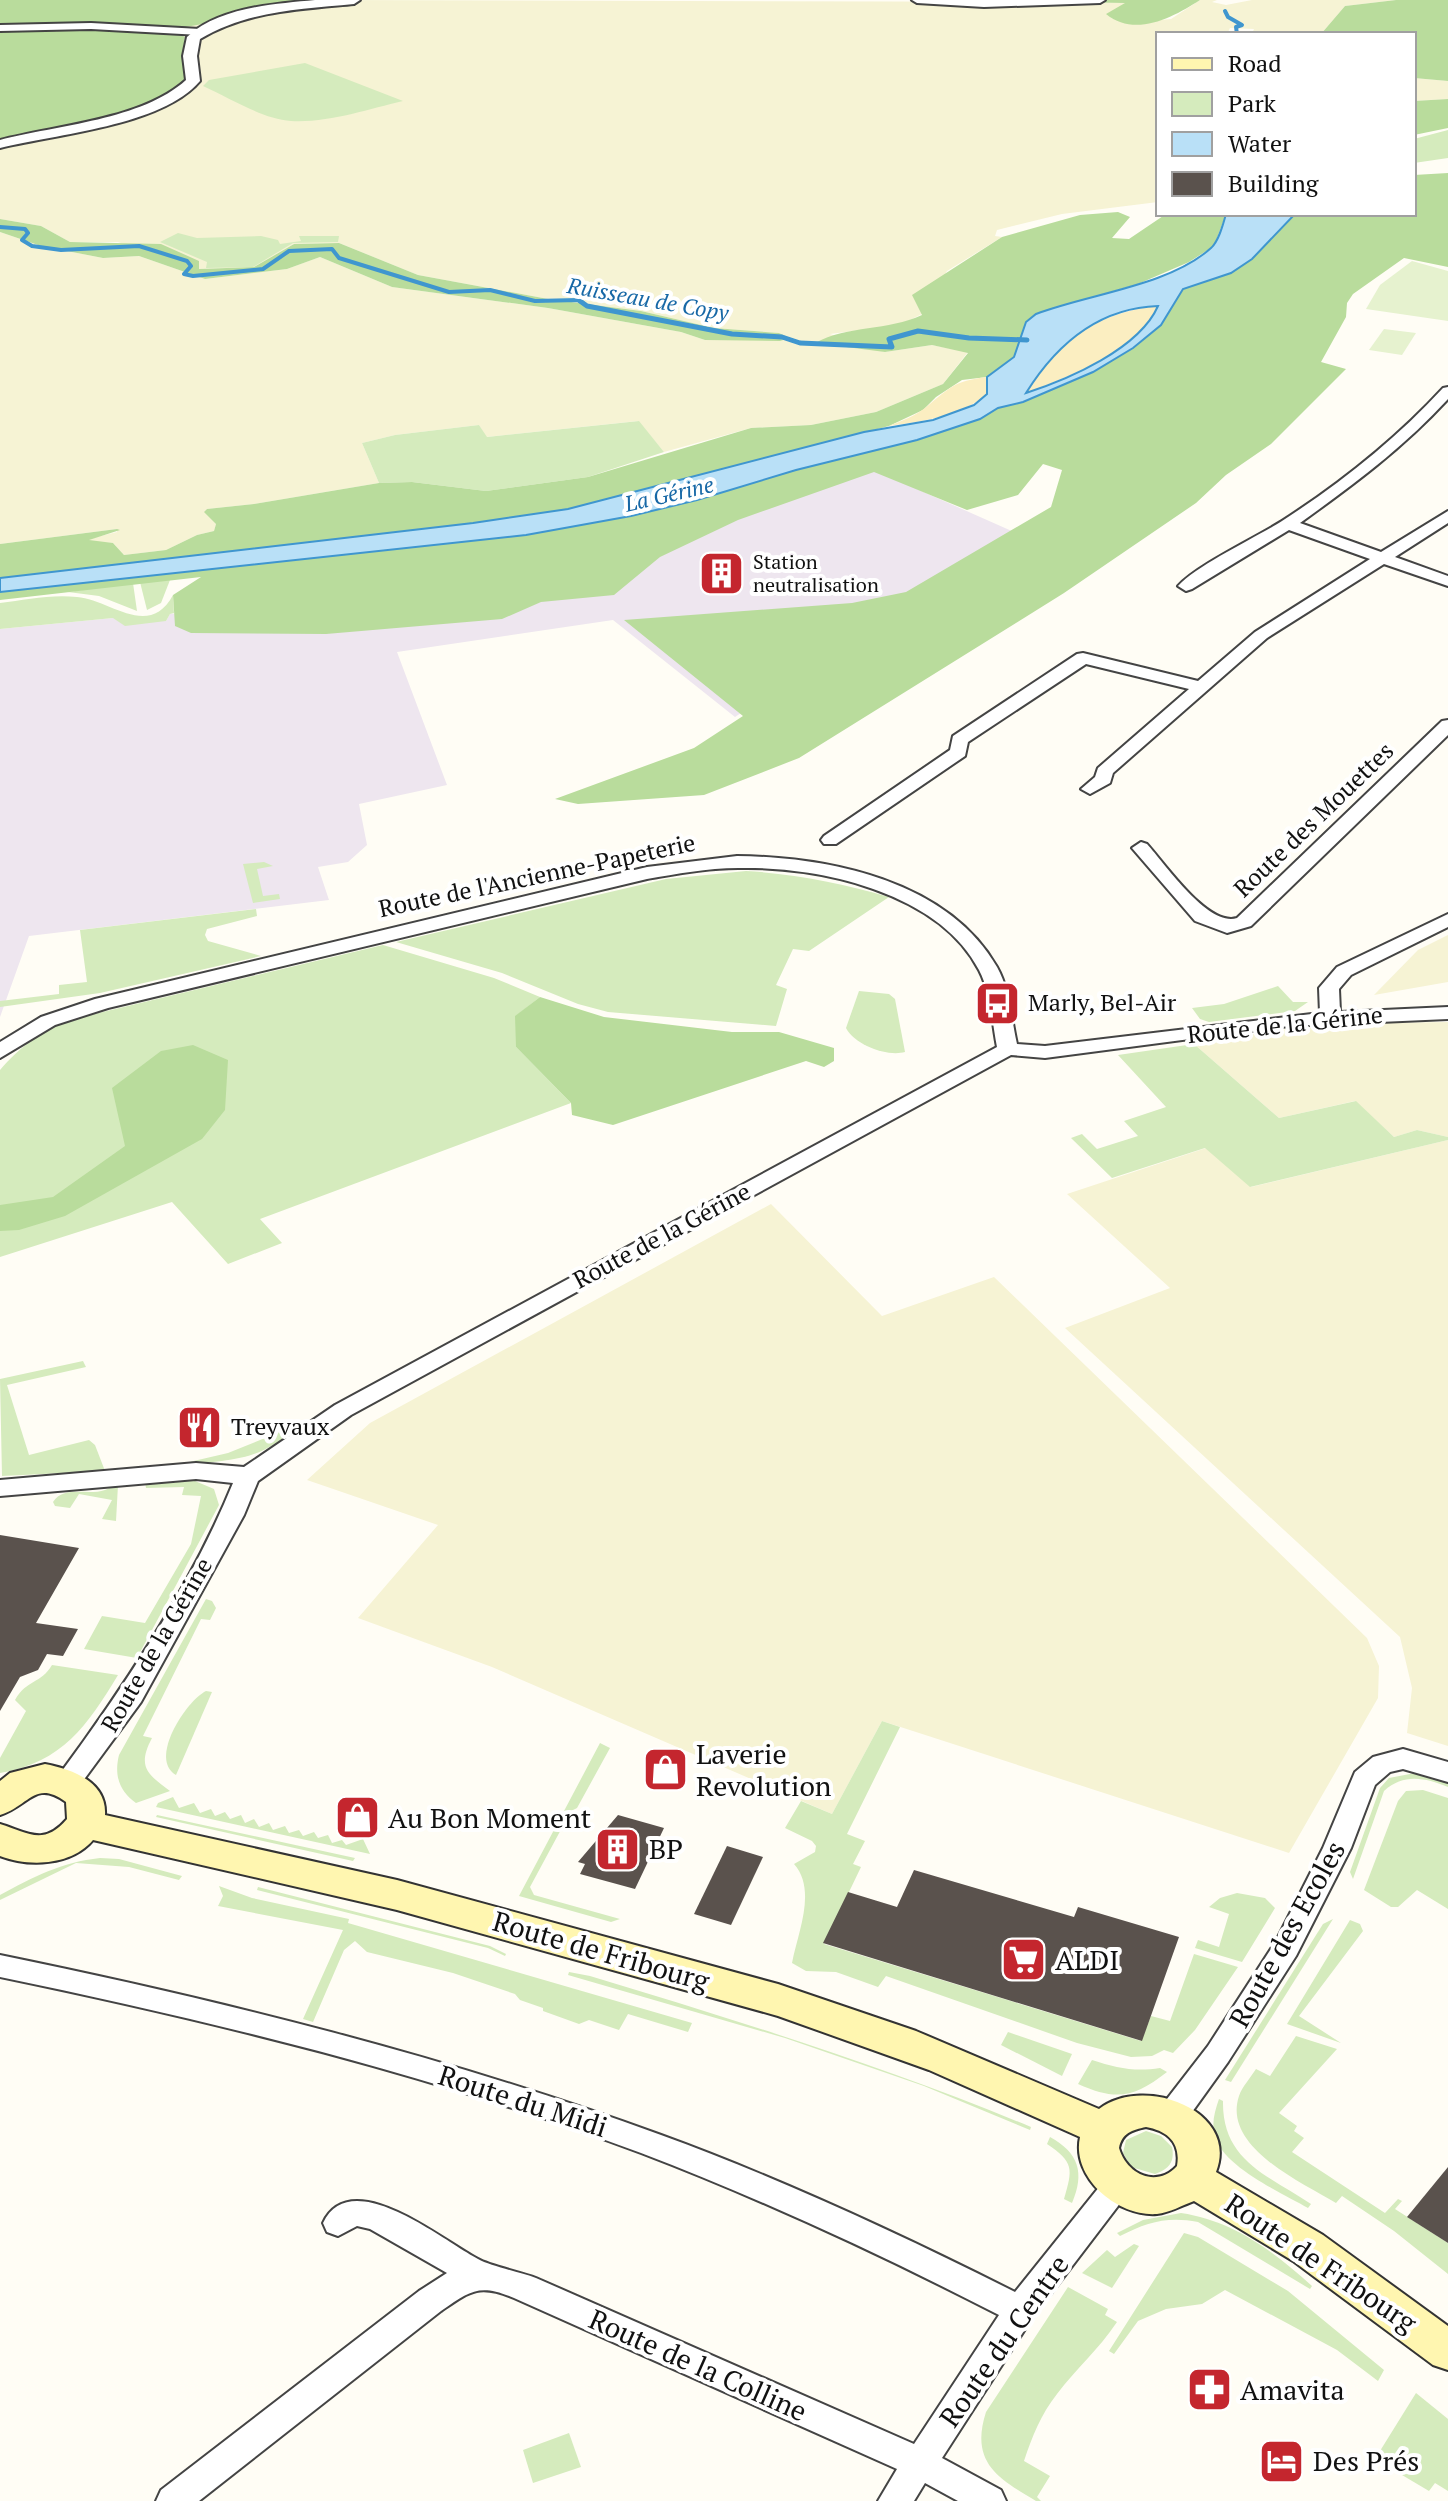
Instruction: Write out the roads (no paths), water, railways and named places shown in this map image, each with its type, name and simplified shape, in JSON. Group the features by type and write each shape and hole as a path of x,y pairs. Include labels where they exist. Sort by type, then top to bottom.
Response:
{"main road":[{"path":"0,1801 20,1785 36,1780 68,1782 87,1799 88,1811 84,1824 76,1833 53,1847 26,1850 4,1848"},
{"name":"Route de Fribourg","path":"84,1824 397,1895 778,2000 833,2017 956,2064 1103,2129"},
{"path":"1146,2110 1171,2117 1185,2126 1195,2138 1200,2152 1192,2179 1182,2188 1167,2194 1142,2194 1119,2185 1108,2175 1097,2152 1103,2129 1110,2120 1133,2111 1146,2110"},
{"name":"Route de Fribourg","path":"1192,2179 1308,2248 1448,2351"}],"street":[{"path":"0,144 138,111 177,97 193,81 191,47 194,37 200,32 237,17 354,0"},
{"path":"917,0 984,4 1100,0"},
{"path":"0,28 91,26 200,32"},
{"path":"1186,586 1288,524 1373,464 1408,434 1448,391"},
{"path":"1090,789 1104,779 1104,772 1261,635 1448,516"},
{"path":"1288,524 1448,581"},
{"path":"830,840 959,752 959,740 1083,658 1200,687"},
{"name":"Route des Mouettes","path":"1141,848 1202,917 1227,927 1244,922 1448,725"},
{"path":"1426,744 1448,751"},
{"name":"Route de l'Ancienne-Papeterie","path":"0,1052 26,1030 56,1016 102,1003 647,873 702,864 751,861 843,874 901,893 935,911 965,935 987,967 1008,1049"},
{"path":"1330,1017 1329,988 1344,971 1448,920"},
{"name":"Route de la Gérine","path":"68,1782 132,1695 232,1515 248,1476 343,1410 1008,1049 1045,1052 1330,1017 1448,1013"},
{"path":"0,1488 196,1471 248,1476"},
{"name":"Route des Ecoles","path":"1171,2117 1226,2043 1286,1948 1321,1883 1364,1779 1382,1764 1403,1759 1448,1772"},
{"name":"Route du Midi","path":"0,1966 150,1995 382,2055 640,2138 829,2215 1020,2310"},
{"name":"Route du Centre","path":"895,2501 1020,2310 1119,2185"},
{"name":"Route de la Colline","path":"338,2223 349,2214 360,2213 395,2227 474,2273 499,2276 920,2463 989,2501"},
{"path":"173,2501 430,2301 474,2273"}],"water":[{"name":"La Gérine","path":"1225,216 1293,216 1252,259 1231,273 1183,289 1161,325 1133,348 1093,372 1023,402 998,408 980,419 917,440 796,470 697,500 631,516 526,535 0,592 0,578 473,523 568,509 864,432 933,420 974,405 987,394 987,377 1014,357 1026,322 1036,314 1173,272 1211,248","holes":["1158,306 1149,322 1135,336 1082,371 1026,393 1051,359 1081,332 1117,314"]}],"waterway":[{"path":"1225,11 1228,17 1242,25 1236,27 1237,32"},
{"name":"Ruisseau de Copy","path":"0,227 25,229 28,233 22,240 32,246 61,250 139,246 187,261 191,266 184,274 193,276 263,269 289,251 332,249 339,258 449,292 490,290 535,301 582,302"},
{"name":"Ruisseau de Copy","path":"582,302 587,306 732,334 782,337 800,343 892,347 889,339 918,331 969,338 1027,340"}],"place":[{"name":"Station neutralisation","path":"722,573"},
{"name":"Marly, Bel-Air","path":"997,1003"},
{"name":"Treyvaux","path":"200,1427"},
{"name":"Laverie Revolution","path":"665,1770"},
{"name":"Au Bon Moment","path":"357,1818"},
{"name":"BP","path":"618,1849"},
{"name":"ALDI","path":"1024,1960"},
{"name":"Amavita","path":"1209,2390"},
{"name":"Des Prés","path":"1282,2461"}]}
